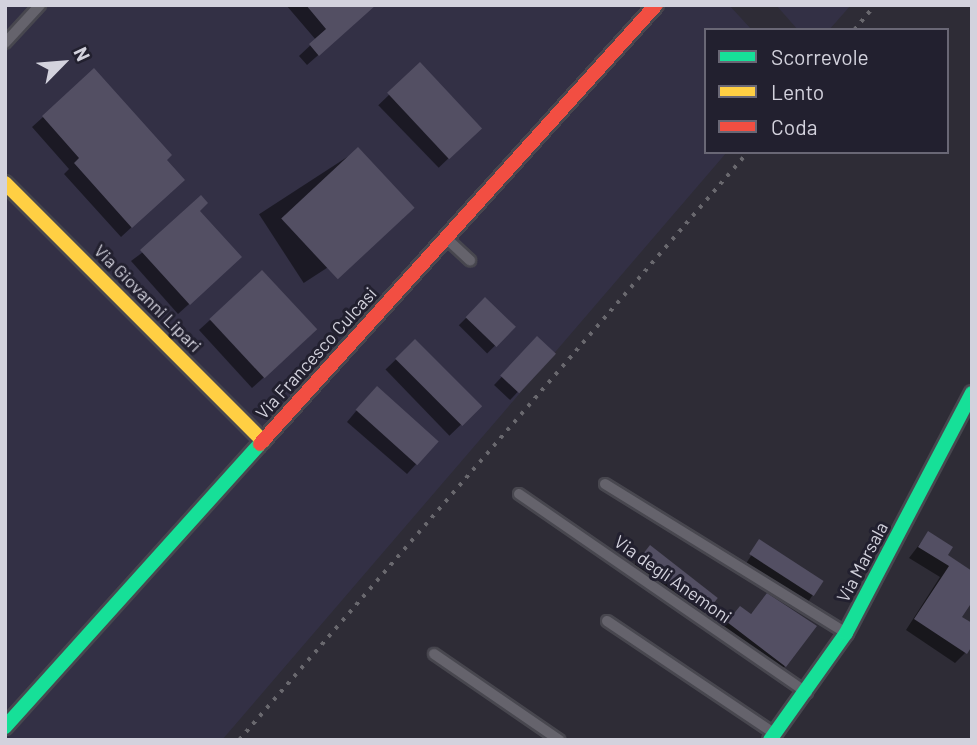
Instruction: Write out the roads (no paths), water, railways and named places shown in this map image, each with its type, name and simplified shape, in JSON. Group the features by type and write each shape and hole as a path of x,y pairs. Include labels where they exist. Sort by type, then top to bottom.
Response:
{"street":[{"path":"5,43 40,5"},
{"name":"Via Francesco Culcasi","path":"5,727 656,5"},
{"name":"Via Giovanni Lipari","path":"5,183 263,441"},
{"path":"446,237 470,260"},
{"name":"Via Marsala","path":"773,737 807,693 846,633 972,393"},
{"path":"605,484 846,633"},
{"name":"Via degli Anemoni","path":"519,494 807,693"},
{"path":"607,621 773,737"},
{"path":"434,654 559,740"}],"railway":[{"path":"856,28 875,5"},
{"path":"239,740 746,154"}]}
